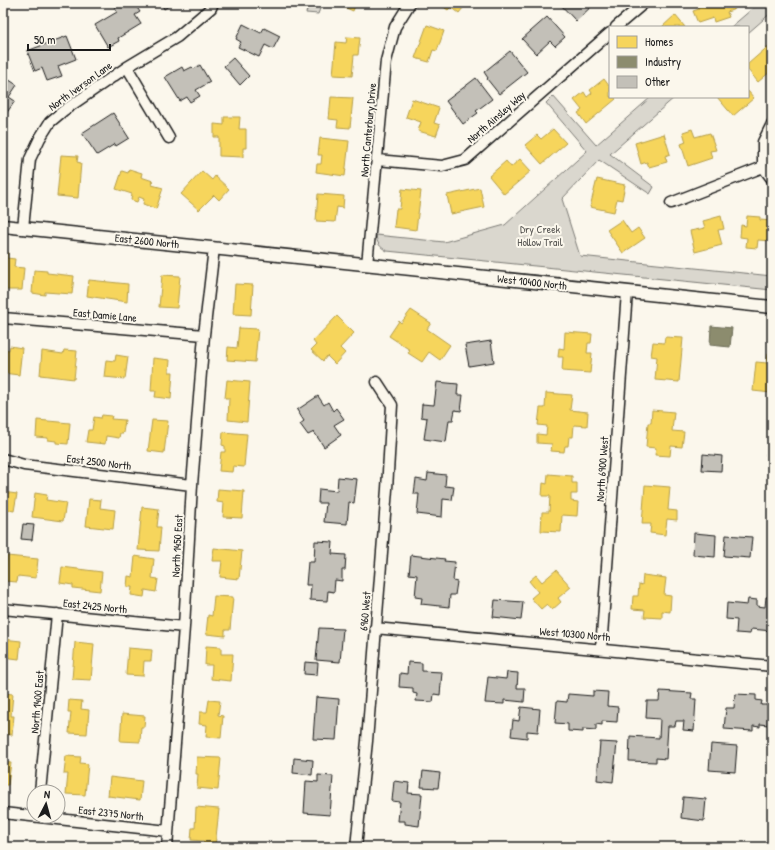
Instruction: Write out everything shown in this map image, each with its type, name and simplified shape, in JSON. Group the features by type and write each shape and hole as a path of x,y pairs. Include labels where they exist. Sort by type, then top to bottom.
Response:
{"street":[{"name":"North Iverson Lane","path":"23,228 30,159 50,122 63,111 127,67 177,37 211,8 213,3"},
{"name":"North Canterbury Drive","path":"367,265 386,61 395,27 410,3"},
{"path":"617,26 644,3"},
{"name":"North Ainsley Way","path":"377,160 442,166 465,160 609,34"},
{"path":"127,67 168,138"},
{"path":"772,124 764,142 763,167 772,179"},
{"path":"671,203 763,167"},
{"name":"East 2600 North","path":"3,226 291,256"},
{"name":"North 1450 East","path":"167,847 184,627 192,485 204,335 214,248"},
{"name":"West 10400 North","path":"291,256 772,307"},
{"name":"North 6900 West","path":"600,649 627,292"},
{"name":"East Damie Lane","path":"3,318 204,335"},
{"name":"6960 West","path":"356,847 365,763 387,489 392,405 377,382"},
{"name":"East 2500 North","path":"3,459 24,465 192,485"},
{"name":"East 2425 North","path":"3,609 184,627"},
{"name":"North 1400 East","path":"41,784 57,614"},
{"name":"West 10300 North","path":"375,628 772,666"},
{"name":"East 2375 North","path":"3,813 26,816"},
{"name":"East 2375 North","path":"66,820 168,831"}],"green space":[{"path":"309,3 322,3 318,14 306,13"},
{"path":"759,3 772,3 772,12 749,32 749,26 732,26"},
{"name":"Dry Creek Hollow Trail","path":"553,96 596,145 650,98 674,98 610,154 654,187 650,194 599,160 562,199 580,256 772,276 772,290 387,251 379,245 376,235 444,242 505,225 587,151 546,103"}],"building: Homes":[{"path":"335,3 356,3 353,11"},
{"path":"438,3 467,3 459,13 451,7 448,10"},
{"path":"697,3 732,3 735,9 727,12 729,17 714,22 713,18 698,23 693,11 699,9"},
{"path":"675,15 684,26 663,26"},
{"path":"427,25 444,31 437,51 433,50 429,62 415,58"},
{"path":"347,37 360,38 358,55 354,55 352,76 333,75 336,42 346,43"},
{"path":"772,43 772,73 771,71 758,82 749,71 749,63"},
{"path":"604,79 609,86 609,98 616,99 586,124 578,113 582,110 574,100 584,92 587,97 592,93 590,90"},
{"path":"749,92 754,98 733,116 718,98 749,98"},
{"path":"331,97 353,98 350,128 337,127 338,120 329,119"},
{"path":"412,99 439,108 434,123 440,125 436,136 418,131 421,122 406,117"},
{"path":"224,117 240,117 239,129 246,129 246,148 243,148 243,157 219,156 219,137 214,137 214,124 224,125"},
{"path":"553,129 566,143 542,164 525,145 537,135 541,139"},
{"path":"692,129 695,137 710,133 716,150 710,151 712,158 688,166 681,144 686,142 683,132"},
{"path":"664,134 670,154 665,156 667,162 649,167 647,162 641,164 635,143"},
{"path":"320,138 349,141 345,176 316,172 317,164 321,164 322,155 318,155"},
{"path":"61,155 78,156 77,162 81,163 78,198 57,196"},
{"path":"520,159 531,171 504,194 489,176 506,161 511,167"},
{"path":"129,169 142,173 141,177 153,181 152,185 163,188 156,209 143,204 144,199 139,197 137,202 131,200 132,194 116,189 122,171 128,173"},
{"path":"202,171 212,180 215,176 229,189 219,200 214,195 199,210 181,194"},
{"path":"597,179 625,185 622,200 617,199 614,212 590,207"},
{"path":"480,188 484,207 451,214 447,195"},
{"path":"402,189 421,191 416,230 394,227 396,209 400,209"},
{"path":"318,194 344,196 343,208 337,207 335,222 316,221"},
{"path":"721,216 724,229 718,230 722,245 695,252 690,231 705,228 703,221"},
{"path":"747,216 760,217 760,220 772,221 772,241 758,240 757,248 746,247 747,238 740,237 741,225 746,226"},
{"path":"622,220 631,233 638,228 645,238 623,253 607,230"},
{"path":"3,252 8,252 7,258 15,259 14,267 24,268 22,290 3,290"},
{"path":"34,270 74,276 72,294 45,292 45,295 32,293"},
{"path":"162,275 180,276 177,308 159,307"},
{"path":"89,280 128,284 127,302 87,296"},
{"path":"235,284 253,285 251,315 233,314"},
{"path":"411,310 431,323 427,329 450,345 440,360 429,352 422,362 408,353 410,350 389,336 399,321 401,323"},
{"path":"337,316 354,333 340,348 345,353 335,364 327,356 323,361 311,350 316,345 313,341"},
{"path":"239,328 258,329 255,362 227,360 228,347 237,348"},
{"path":"565,332 592,334 591,343 588,343 587,353 592,353 590,373 562,371 563,357 558,357 559,348 564,349"},
{"path":"665,337 683,338 679,382 655,380 657,357 651,356 653,342 664,343"},
{"path":"10,346 22,348 19,375 3,373 3,349 9,350"},
{"path":"64,350 77,351 74,379 40,375 42,351 63,354"},
{"path":"768,354 772,354 771,393 753,391 756,362 767,363"},
{"path":"116,355 128,357 125,379 104,377 106,360 115,361"},
{"path":"153,358 170,360 169,372 173,372 171,399 155,397 156,391 151,391"},
{"path":"227,380 250,382 247,422 228,420 229,398 225,398"},
{"path":"546,393 572,395 570,410 588,412 587,426 574,425 573,437 569,437 568,446 565,446 564,452 551,451 552,444 537,443 537,434 546,435 547,426 538,425 540,408 545,408"},
{"path":"652,410 674,412 672,431 684,432 682,447 671,446 670,456 655,455 656,448 646,447 648,423 651,423"},
{"path":"102,415 112,416 111,419 125,420 123,433 120,433 119,438 106,436 105,444 86,442 88,430 92,430 94,417 101,418"},
{"path":"3,416 7,418 3,429"},
{"path":"37,420 70,423 68,444 56,443 56,441 48,440 48,438 36,437"},
{"path":"152,420 168,421 164,453 148,451"},
{"path":"223,432 247,434 244,467 233,466 232,472 219,471 221,452 225,452 225,446 222,445"},
{"path":"548,474 572,476 572,483 577,483 577,494 571,494 571,501 578,502 577,516 562,515 561,532 541,531 542,512 549,512 550,496 542,496 543,483 547,484"},
{"path":"645,485 670,487 668,510 677,511 677,520 667,519 665,535 650,533 651,524 642,524"},
{"path":"218,489 244,491 242,518 223,517 224,503 217,502"},
{"path":"3,492 17,494 14,511 3,509"},
{"path":"35,493 47,495 46,500 66,503 63,521 32,517"},
{"path":"89,499 101,500 100,508 115,510 113,529 86,526"},
{"path":"142,507 159,509 157,527 161,527 159,551 138,550"},
{"path":"214,548 242,551 239,579 220,577 222,561 212,561"},
{"path":"7,556 38,559 36,578 18,576 17,582 4,581"},
{"path":"135,556 154,559 152,578 158,579 156,592 145,590 144,597 131,595 132,587 127,587 128,576 133,577"},
{"path":"62,567 102,572 100,591 73,588 73,585 60,583"},
{"path":"556,570 571,587 558,598 561,602 552,610 547,604 541,609 531,598 538,592 529,581 536,575 542,582"},
{"path":"643,575 666,578 664,595 671,596 670,612 662,611 662,618 644,617 645,610 632,609 633,596 638,596 639,584 642,585"},
{"path":"214,596 233,597 230,630 225,630 225,636 206,634 208,615 212,616"},
{"path":"3,639 21,641 19,659 3,657"},
{"path":"75,642 94,644 91,680 72,679"},
{"path":"206,646 221,647 221,654 233,654 231,681 211,679 212,665 205,665"},
{"path":"128,648 152,650 151,661 144,661 143,676 126,675"},
{"path":"3,693 13,694 11,716 14,716 12,735 3,734"},
{"path":"69,700 82,701 81,709 89,710 87,734 69,733 71,712 68,712"},
{"path":"209,700 220,701 218,715 223,716 221,738 206,737 207,725 199,724 200,712 207,712"},
{"path":"122,714 145,716 144,727 141,727 140,742 120,741"},
{"path":"66,756 81,757 80,763 88,764 85,795 66,794 68,774 64,774"},
{"path":"197,757 221,758 218,790 197,788"},
{"path":"3,762 11,763 8,785 3,785"},
{"path":"110,777 142,781 140,800 108,796"},
{"path":"196,807 219,809 215,847 203,847 204,841 191,840 192,828 195,828"}],"building: Industry":[{"path":"711,326 732,328 730,347 710,345"}],"building: Other":[{"path":"134,3 140,12 135,15 141,24 118,38 119,41 108,47 95,25 117,12 113,4"},
{"path":"161,3 173,3 164,9"},
{"path":"559,3 595,3 576,21"},
{"path":"547,17 565,37 555,46 550,41 536,54 522,39"},
{"path":"243,24 261,33 264,28 280,36 273,49 265,45 259,57 238,47 241,42 236,39"},
{"path":"67,36 76,59 58,66 62,76 47,81 42,68 35,71 27,51"},
{"path":"510,51 527,72 499,94 487,79 488,78 484,72"},
{"path":"233,58 249,76 240,85 224,66"},
{"path":"200,65 210,82 196,90 200,96 190,102 187,97 180,101 165,77 182,67 184,71 192,67 194,69"},
{"path":"3,76 17,85 9,97 15,101 3,118"},
{"path":"476,78 492,99 476,111 478,113 463,124 446,101"},
{"path":"113,113 129,138 116,146 115,144 97,155 82,133"},
{"path":"491,341 494,362 469,366 465,345"},
{"path":"437,382 458,384 457,395 463,395 461,411 455,410 453,420 449,420 446,442 424,439 427,418 421,417 422,404 434,405"},
{"path":"318,396 324,405 328,402 333,411 336,408 344,419 334,425 341,435 324,447 314,432 308,435 300,424 304,421 297,410"},
{"path":"772,441 772,457 766,455"},
{"path":"703,454 722,456 721,471 702,470"},
{"path":"428,473 446,475 445,486 454,487 452,500 443,499 442,517 417,514 419,494 414,494 416,479 427,481"},
{"path":"338,477 357,479 354,503 349,502 347,524 324,522 326,503 318,503 319,489 337,491"},
{"path":"23,524 34,525 32,540 21,539"},
{"path":"694,533 716,535 715,557 693,555"},
{"path":"726,535 752,537 750,558 724,556"},
{"path":"315,541 333,542 332,554 346,555 345,570 342,570 342,581 335,580 334,592 328,591 327,601 310,600 311,585 306,585 308,562 314,562"},
{"path":"411,555 445,559 444,561 455,562 453,581 457,582 455,595 450,595 449,607 421,604 422,598 415,597 417,575 409,574"},
{"path":"766,597 772,597 772,631 751,629 750,634 736,633 737,620 726,619 727,603 747,605 748,599 757,600 757,606 765,607"},
{"path":"495,600 523,602 521,620 493,617"},
{"path":"319,628 343,629 340,662 316,660"},
{"path":"305,662 318,663 317,675 304,674"},
{"path":"408,662 422,663 422,671 442,672 440,695 434,694 433,702 416,701 417,694 413,693 413,688 399,687 400,673 407,674"},
{"path":"507,672 518,673 517,688 525,688 524,702 504,700 504,704 485,703 488,677 506,679"},
{"path":"593,691 608,692 607,706 618,707 617,722 602,721 602,725 596,724 596,730 583,729 583,732 568,731 568,724 555,723 557,701 567,702 568,694 593,696"},
{"path":"660,691 692,693 691,699 696,699 694,731 683,730 684,721 676,721 675,726 668,726 666,759 656,758 656,762 629,761 630,736 659,738 660,719 646,718 647,701 659,701"},
{"path":"735,694 756,695 756,700 762,701 761,705 769,705 768,725 760,724 760,727 753,726 753,731 724,729 726,708 734,708"},
{"path":"316,697 339,699 336,740 313,739"},
{"path":"521,707 540,709 538,732 527,731 527,738 511,736 513,720 519,721"},
{"path":"600,742 617,743 613,782 597,780"},
{"path":"711,744 737,746 735,772 709,770"},
{"path":"294,758 313,760 312,775 293,773"},
{"path":"423,771 440,773 438,788 421,787"},
{"path":"318,775 333,776 330,815 304,813 306,781 318,782"},
{"path":"394,781 409,783 408,793 422,794 419,826 405,824 405,821 398,821 400,802 392,801"},
{"path":"683,797 706,799 704,821 681,818"}]}
